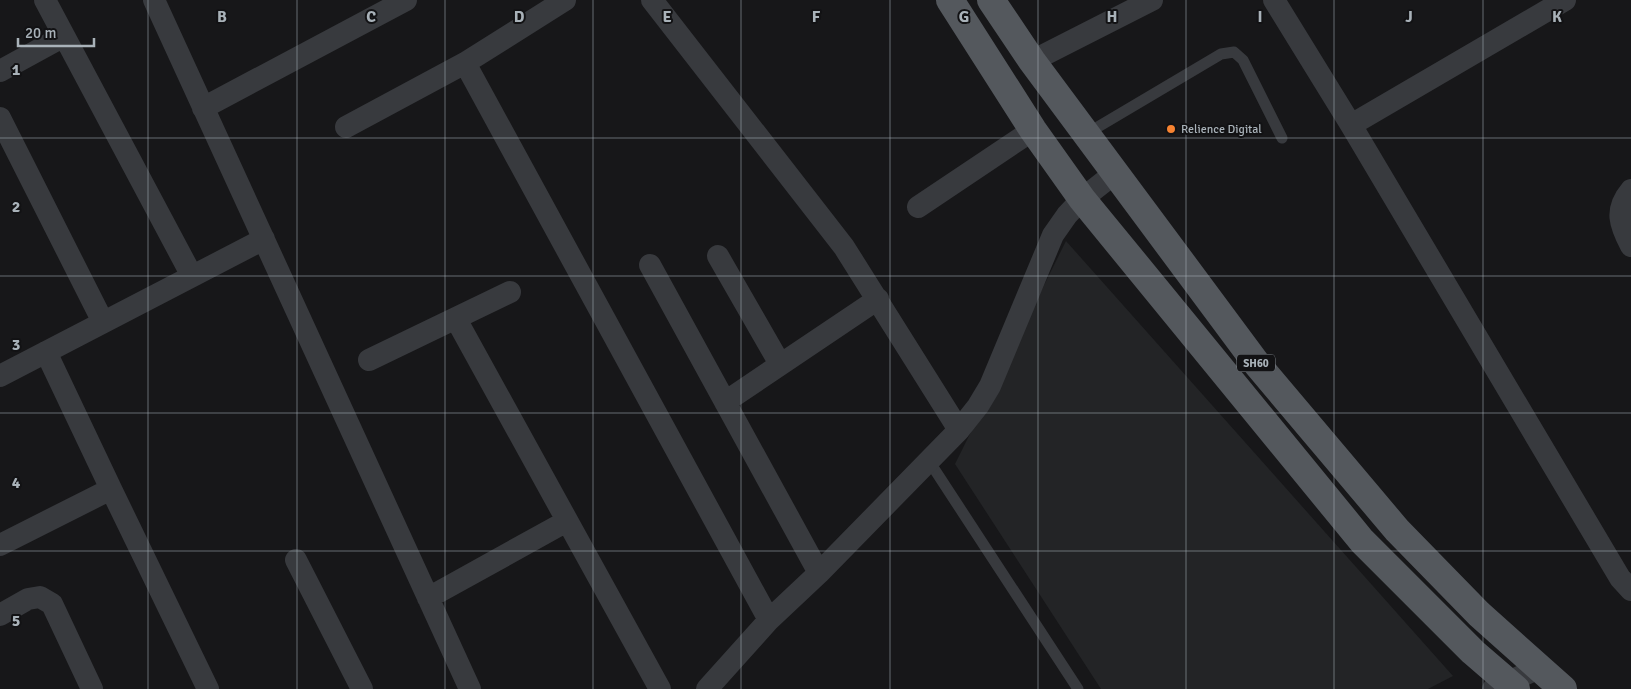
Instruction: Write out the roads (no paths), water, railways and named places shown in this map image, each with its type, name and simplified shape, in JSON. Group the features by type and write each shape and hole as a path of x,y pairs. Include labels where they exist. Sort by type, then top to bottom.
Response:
{"main road":[{"name":"SH60","path":"950,0 1033,130 1082,198 1362,541 1474,652 1506,687"},
{"name":"SH60","path":"991,0 1032,61 1256,364 1397,530 1479,614 1563,689"}],"street":[{"path":"45,0 192,276"},
{"path":"154,0 470,689"},
{"path":"203,108 406,0"},
{"path":"346,127 464,63 565,0"},
{"path":"652,0 844,248 878,299 959,430"},
{"path":"1032,61 1126,6 1152,0"},
{"path":"1274,0 1351,125 1620,578 1631,590"},
{"path":"1351,125 1565,0"},
{"path":"0,71 64,36"},
{"path":"464,63 769,620"},
{"path":"0,118 103,322"},
{"path":"918,207 1033,130"},
{"path":"707,689 769,620 819,573 929,461 959,430 978,406 990,386 1053,235 1082,198 1115,173"},
{"path":"1631,190 1626,196 1620,211 1623,228 1631,246"},
{"path":"0,376 264,239"},
{"path":"718,256 780,364"},
{"path":"650,265 819,573"},
{"path":"369,360 510,292"},
{"path":"725,402 878,299"},
{"path":"456,319 660,689"},
{"path":"46,352 208,689"},
{"path":"0,545 111,489"},
{"path":"428,598 567,521"},
{"path":"296,560 362,689"},
{"path":"0,615 28,599 40,596 52,604 92,689"},
{"path":"1506,687 1540,668"}],"lane":[{"path":"1086,134 1221,54 1234,52 1243,60 1282,138"},
{"path":"929,461 1078,689"}],"place":[{"name":"Relience Digital","path":"1171,129"}]}
